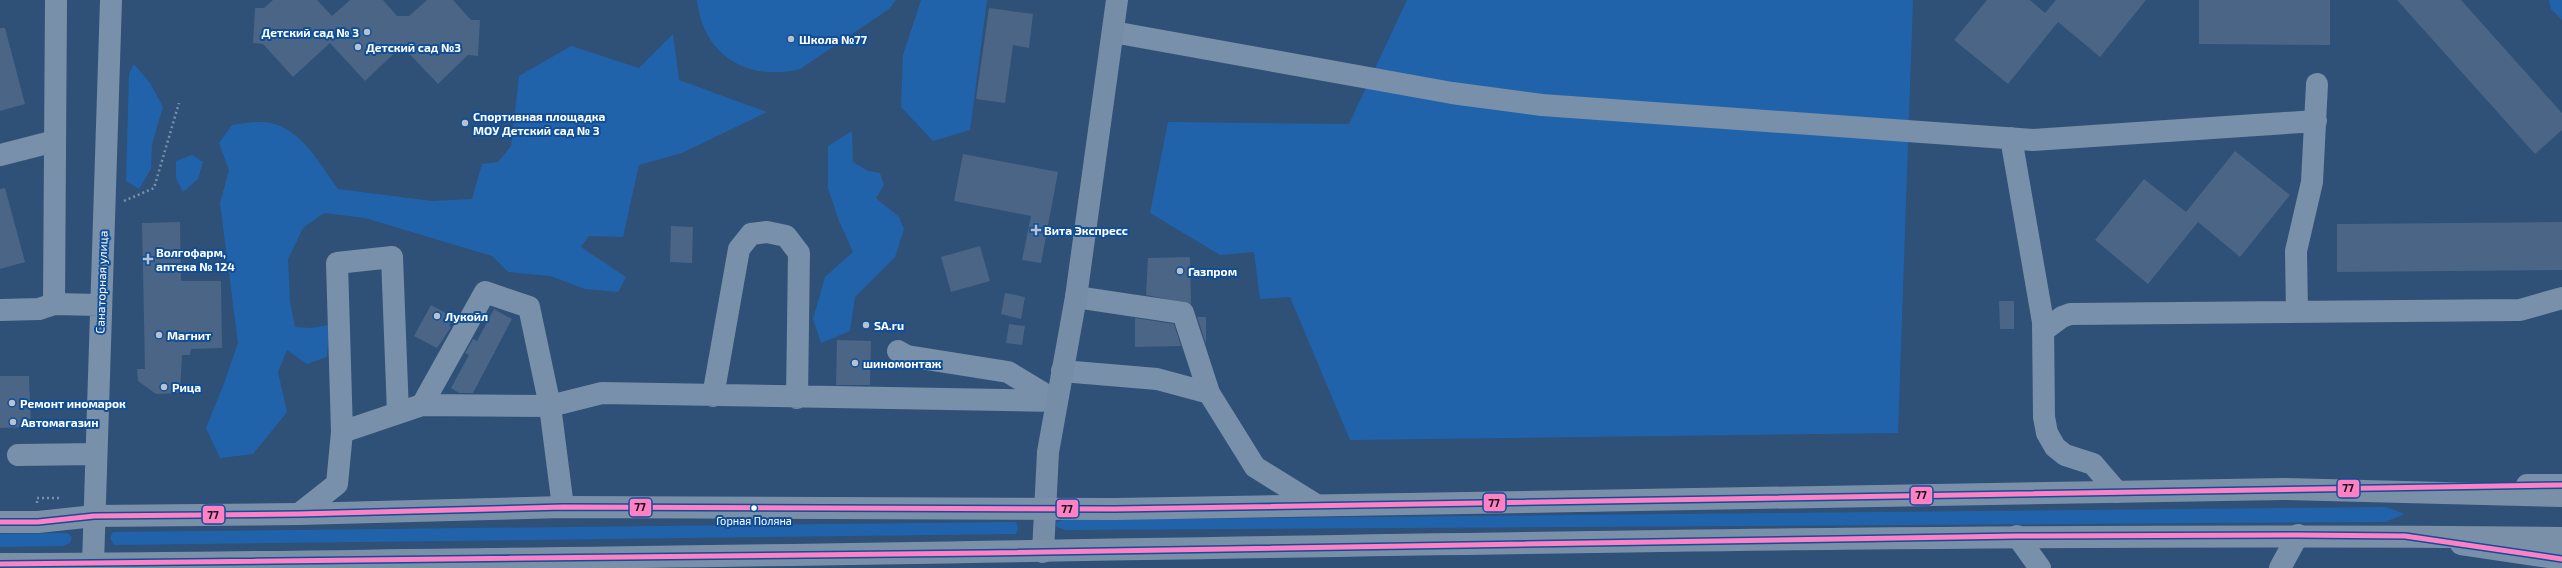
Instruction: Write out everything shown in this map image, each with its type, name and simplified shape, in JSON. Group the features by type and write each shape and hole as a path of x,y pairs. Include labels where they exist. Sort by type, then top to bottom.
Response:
{"highway":[{"path":"0,522 38,522 94,516 299,514 563,507 1044,507 1115,509 1315,504 2284,489 2562,496"},
{"path":"0,564 736,562 1043,552 2017,536 2298,535 2562,538"}],"main road":[{"path":"1043,552 1044,507 1048,452 1076,297 1117,0"}],"street":[{"path":"54,304 56,0"},
{"name":"Санаторная улица","path":"93,564 103,209 111,0"},
{"path":"1113,32 1444,91 1542,105 2034,140 2316,121"},
{"path":"2296,312 2296,251 2312,182 2317,84"},
{"path":"2011,138 2043,331 2044,417 2047,433 2055,447 2065,455 2092,464 2117,492"},
{"path":"0,155 55,141"},
{"path":"713,396 739,249 751,234 767,232 786,236 799,253 797,398"},
{"path":"299,514 337,484 342,432 337,263 392,257 398,413"},
{"path":"422,405 485,292 529,307 550,406 563,507"},
{"path":"1076,297 1183,313 1209,393 1254,467 1315,504"},
{"path":"2043,331 2062,317 2070,314 2520,310 2562,298"},
{"path":"0,310 39,309 54,304 100,305"},
{"path":"898,352 907,356 1008,372 1056,401"},
{"path":"1062,371 1157,379 1209,393"},
{"path":"342,432 422,405 550,406 602,393 797,398 1056,401"},
{"path":"18,455 96,454"},
{"path":"2284,489 2562,485"},
{"path":"2280,568 2298,535"},
{"path":"2017,536 2040,568"},
{"path":"2405,536 2562,559"}],"path":[{"path":"103,209 154,188 179,103"}],"shaded area":[{"path":"697,0 896,0 889,9 800,69 781,72 763,72 746,68 731,60 719,50 708,36 701,20"},
{"path":"921,0 987,0 970,130 933,141 901,107 903,55"},
{"path":"1407,0 1913,0 1898,433 1350,440 1290,297 1260,299 1254,252 1220,255 1150,213 1168,122 1349,124"},
{"path":"2549,0 2562,0 2562,20 2551,9"},
{"path":"673,34 679,80 767,112 682,153 639,165 623,237 589,236 581,247 626,277 618,292 585,289 550,276 508,272 492,256 365,218 324,213 303,228 288,259 290,302 295,327 311,328 329,325 327,357 307,364 287,350 278,372 287,412 253,454 220,458 206,428 238,343 220,203 229,170 219,143 232,125 259,122 273,123 285,128 306,145 338,189 432,201 472,199 482,164 498,162 511,146 519,76 571,46 639,68"},
{"path":"134,64 150,83 163,107 152,144 151,169 139,189 126,181 129,74"},
{"path":"852,131 853,162 868,171 880,173 884,185 876,198 899,217 904,229 895,257 855,297 850,331 821,343 813,319 825,277 853,252 839,221 828,188 828,146"},
{"path":"192,155 203,162 198,179 183,192 176,178 176,161"},
{"path":"2386,507 2405,514 2385,522 1066,530 1057,527 1055,523 1063,520"},
{"path":"1016,522 1018,528 1016,534 114,545 110,538 113,532"},
{"path":"67,533 72,537 70,543 62,546 0,547 0,534"}],"building":[{"name":"Детский сад № 3","path":"273,0 317,0 332,16 350,0 383,0 397,16 409,16 427,0 453,0 471,20 480,20 478,56 468,55 438,84 402,46 365,81 330,43 293,77 263,44 253,43 255,8 264,8"},
{"path":"1987,0 2030,0 2045,13 2056,0 2146,0 2100,57 2058,22 2008,84 1954,40"},
{"path":"2199,0 2330,0 2330,45 2199,44"},
{"path":"2397,0 2461,0 2562,113 2562,130 2535,154"},
{"path":"989,8 1033,14 1029,48 1013,45 1005,103 976,99"},
{"path":"0,28 5,28 25,104 0,111"},
{"path":"2235,151 2290,195 2240,257 2198,222 2148,284 2095,240 2144,179 2186,212"},
{"path":"963,154 1058,172 1041,263 1022,260 1031,216 954,201"},
{"path":"5,188 25,262 0,269 0,189"},
{"path":"180,222 181,281 221,281 222,348 191,349 190,355 182,355 180,393 156,394 138,381 137,369 145,369 142,223"},
{"path":"2562,222 2562,270 2337,272 2337,224"},
{"path":"671,226 693,227 692,263 670,262"},
{"path":"980,246 990,281 951,292 941,257"},
{"path":"1190,257 1191,304 1146,295 1148,258"},
{"path":"1005,293 1025,297 1021,319 1001,314"},
{"path":"1999,301 2014,301 2014,329 2000,329"},
{"path":"431,305 453,317 449,326 451,327 437,348 414,336"},
{"path":"494,309 512,319 473,393 459,393 451,388 469,355 465,353 473,339 477,341"},
{"path":"1197,317 1206,317 1206,344"},
{"path":"1135,318 1174,324 1181,346 1135,347"},
{"path":"1009,324 1025,326 1022,345 1006,343"},
{"path":"837,340 871,341 870,385 836,385"},
{"path":"0,376 29,376 31,427 0,428"}],"transit line":[{"name":"77","path":"0,522 38,522 94,516 299,514 563,507 1115,509 2562,485"},
{"name":"77","path":"0,564 985,553 2017,536 2298,535 2405,536 2562,559"}],"place":[{"name":"Детский сад № 3","path":"367,32"},
{"name":"Школа №77","path":"791,39"},
{"name":"Детский сад №3","path":"358,47"},
{"name":"Спортивная площадка МОУ Детский сад № 3","path":"465,123"},
{"name":"Вита Экспресс","path":"1036,230"},
{"name":"Волгофарм, аптека № 124","path":"148,259"},
{"name":"Газпром","path":"1180,271"},
{"name":"Лукойл","path":"437,316"},
{"name":"SA.ru","path":"866,325"},
{"name":"Магнит","path":"159,335"},
{"name":"шиномонтаж","path":"855,363"},
{"name":"Рица","path":"164,387"},
{"name":"Ремонт иномарок","path":"12,403"},
{"name":"Автомагазин","path":"13,422"},
{"name":"Горная Поляна","path":"754,508"}]}
